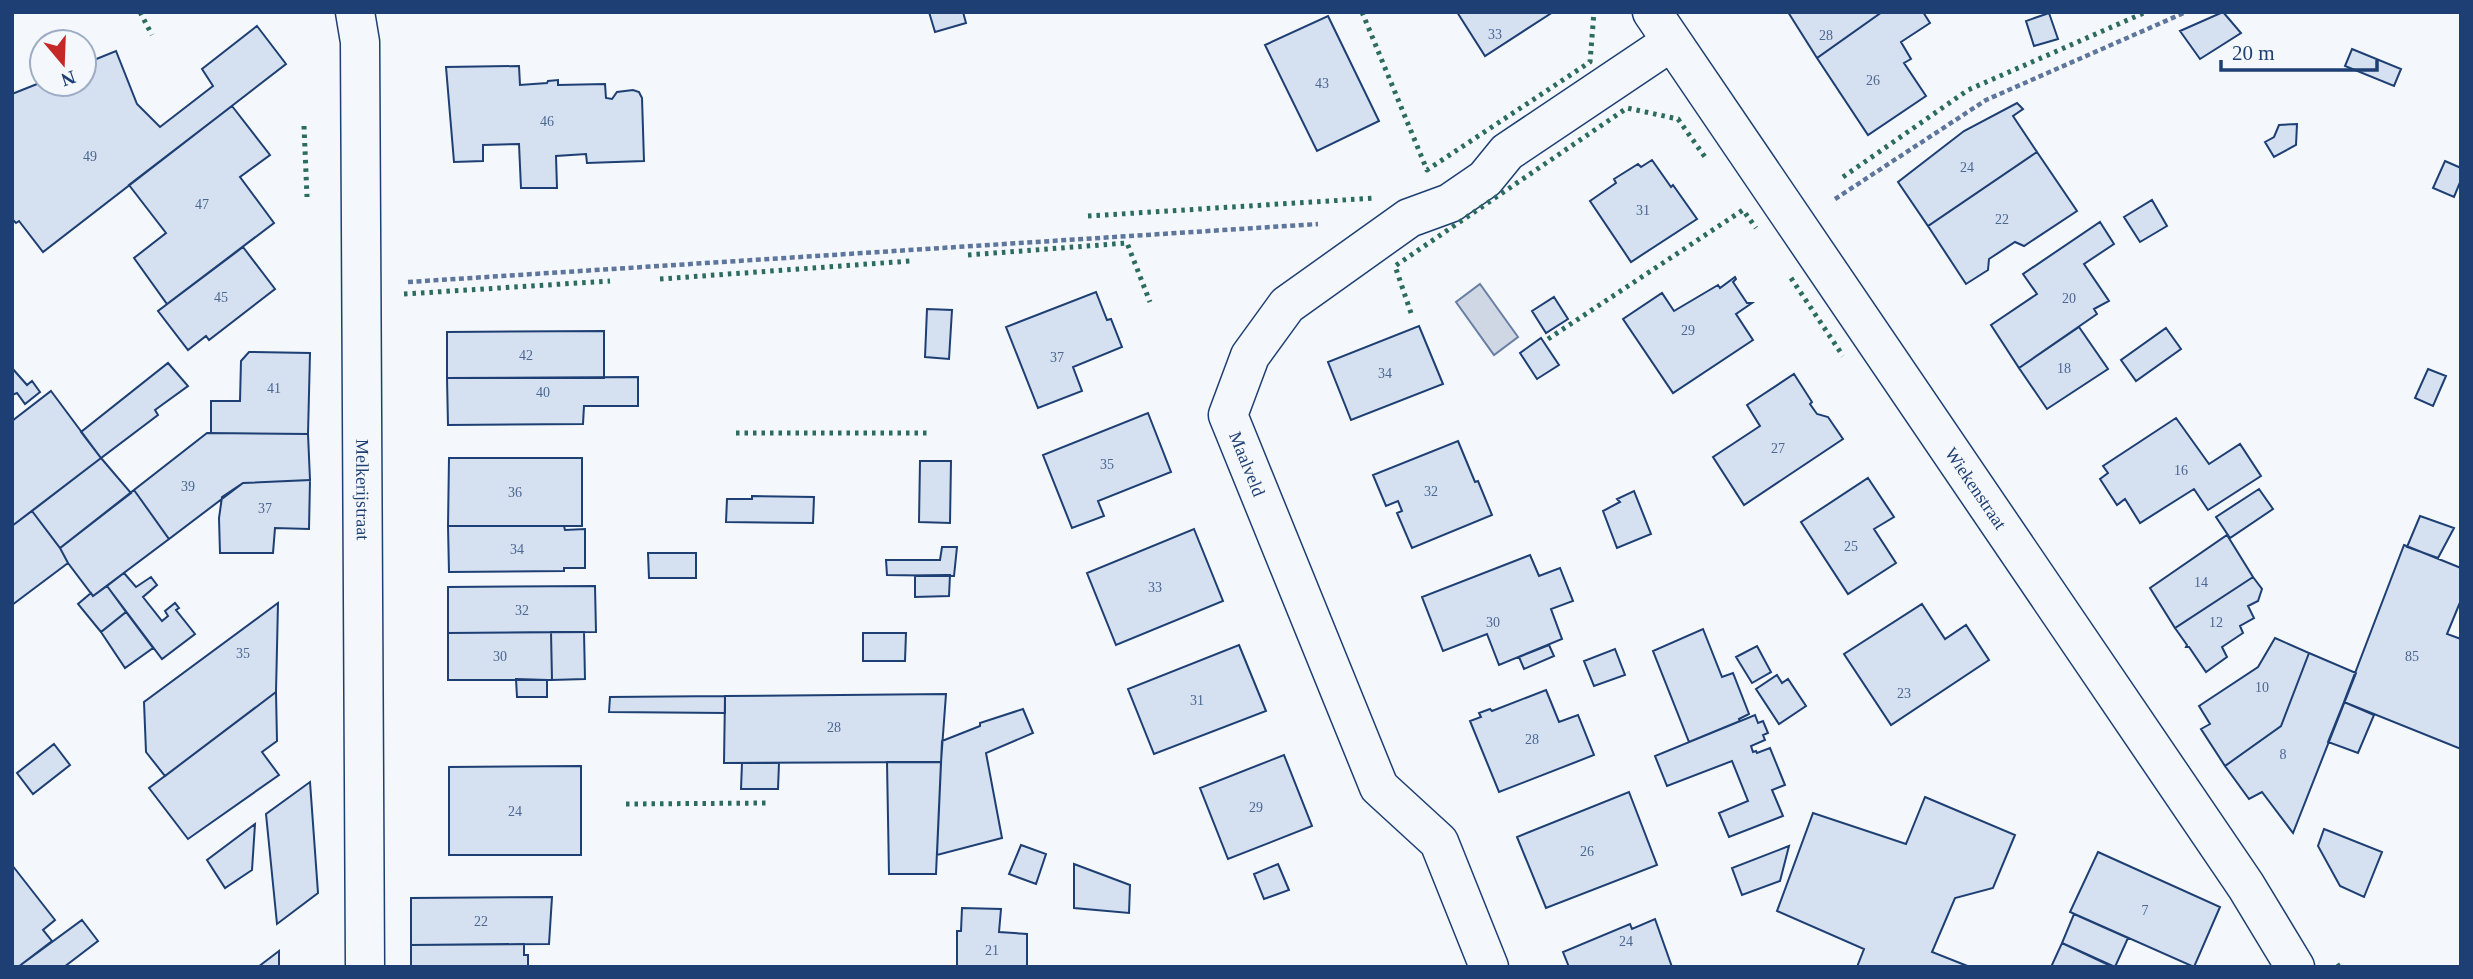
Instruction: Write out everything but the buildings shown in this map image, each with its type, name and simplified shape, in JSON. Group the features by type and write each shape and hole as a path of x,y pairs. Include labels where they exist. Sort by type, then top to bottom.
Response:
{"street":[{"name":"Melkerijstraat","path":"355,12 360,42 365,967"},
{"name":"Wiekenstraat","path":"1662,27 2238,874 2295,967"},
{"name":"Maalveld","path":"1489,967 1439,842 1379,787 1228,415 1250,356 1286,305 1409,218 1450,203 1485,179 1507,152 1662,27"}],"path":[{"path":"1796,224 1986,100 2186,12"},
{"path":"362,285 1325,223"}],"shaded area":[{"path":"1480,284 1518,337 1494,355 1456,302"}],"hedge":[{"path":"140,12 152,35"},
{"path":"1362,12 1427,170 1590,62 1594,12"},
{"path":"1843,177 1968,90 2146,12"},
{"path":"1411,313 1395,266 1627,108 1678,119 1705,157"},
{"path":"304,126 307,197"},
{"path":"1088,216 1376,198"},
{"path":"1548,339 1743,210 1756,228"},
{"path":"968,255 1127,243 1150,302"},
{"path":"660,279 910,261"},
{"path":"1791,278 1843,356"},
{"path":"404,294 610,281"},
{"path":"736,433 927,433"},
{"path":"626,804 769,803"}]}
